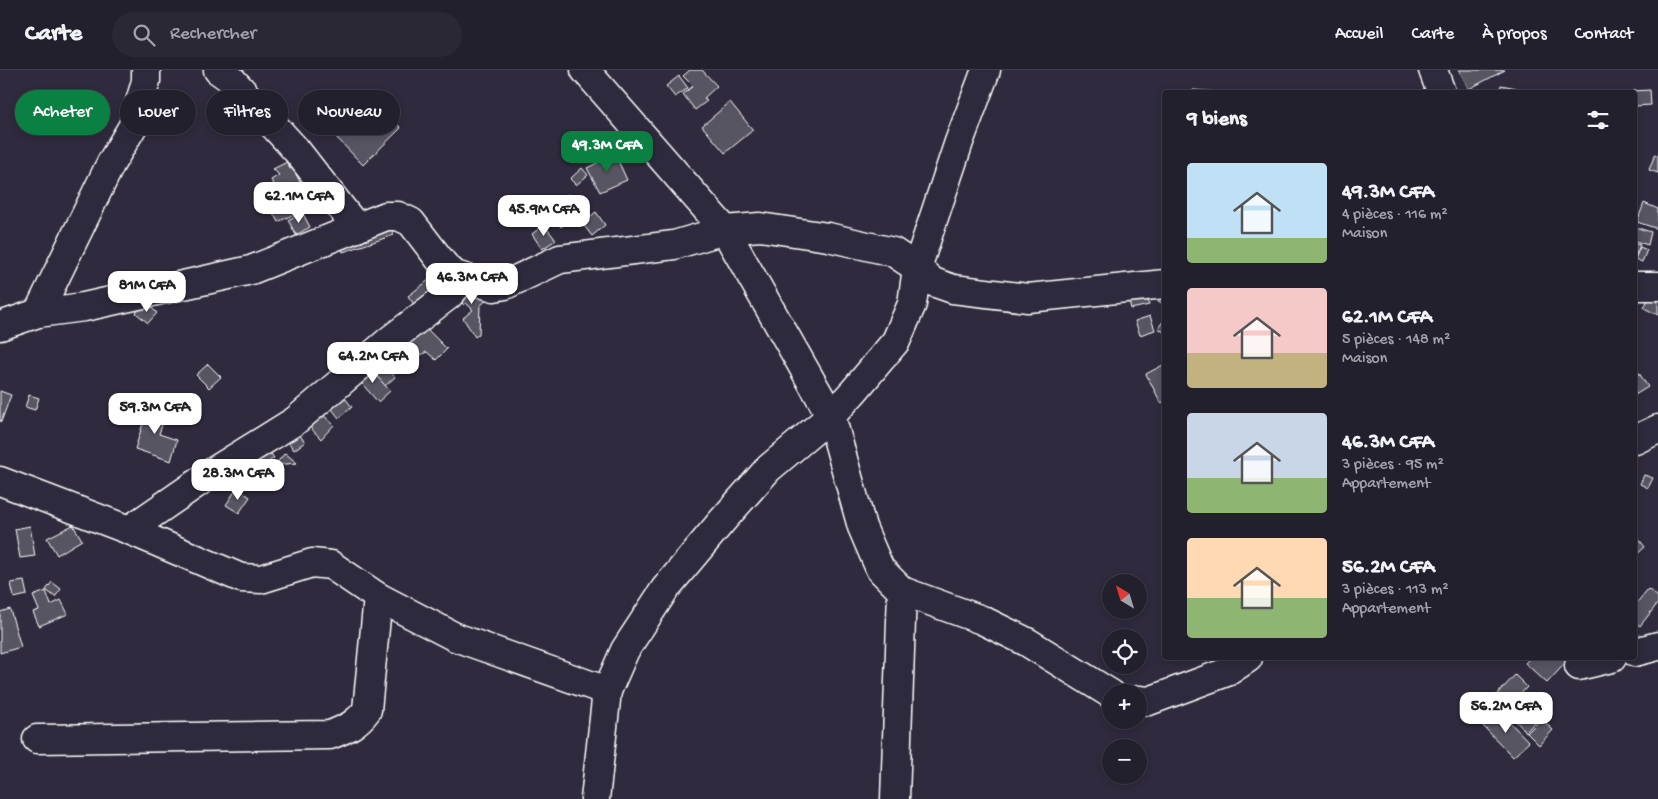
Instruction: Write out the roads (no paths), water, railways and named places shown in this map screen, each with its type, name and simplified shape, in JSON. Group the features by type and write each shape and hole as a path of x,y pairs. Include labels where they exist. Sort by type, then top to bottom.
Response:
{"street":[{"path":"38,313 111,163 133,126 146,81 146,70"},
{"path":"218,70 232,80 297,151 357,228"},
{"path":"585,70 725,230 831,416 862,528 880,568 902,591 990,624 1027,642 1102,688"},
{"path":"595,799 607,691 624,650 665,589 768,469 831,416 854,392 896,341 912,304 917,268 959,142 986,70"},
{"path":"1433,70 1440,90"},
{"path":"0,326 38,313 84,308 251,270 386,216 398,216 412,222 444,265 455,275 494,287 505,284 560,259 674,245 725,230 760,227 828,237 893,252 917,268 933,282 953,290 1028,298 1162,284"},
{"path":"129,530 216,470 295,421 390,340 449,295 464,278"},
{"path":"1637,286 1658,286"},
{"path":"1637,439 1658,429"},
{"path":"0,481 129,530 241,578 261,579 312,563 331,565 378,597 455,637 607,691"},
{"path":"895,799 902,591"},
{"path":"37,739 330,736 349,728 361,718 366,710 378,597"},
{"path":"1637,651 1658,646"},
{"path":"1147,701 1227,672 1245,660"},
{"path":"1579,666 1604,660"}]}
